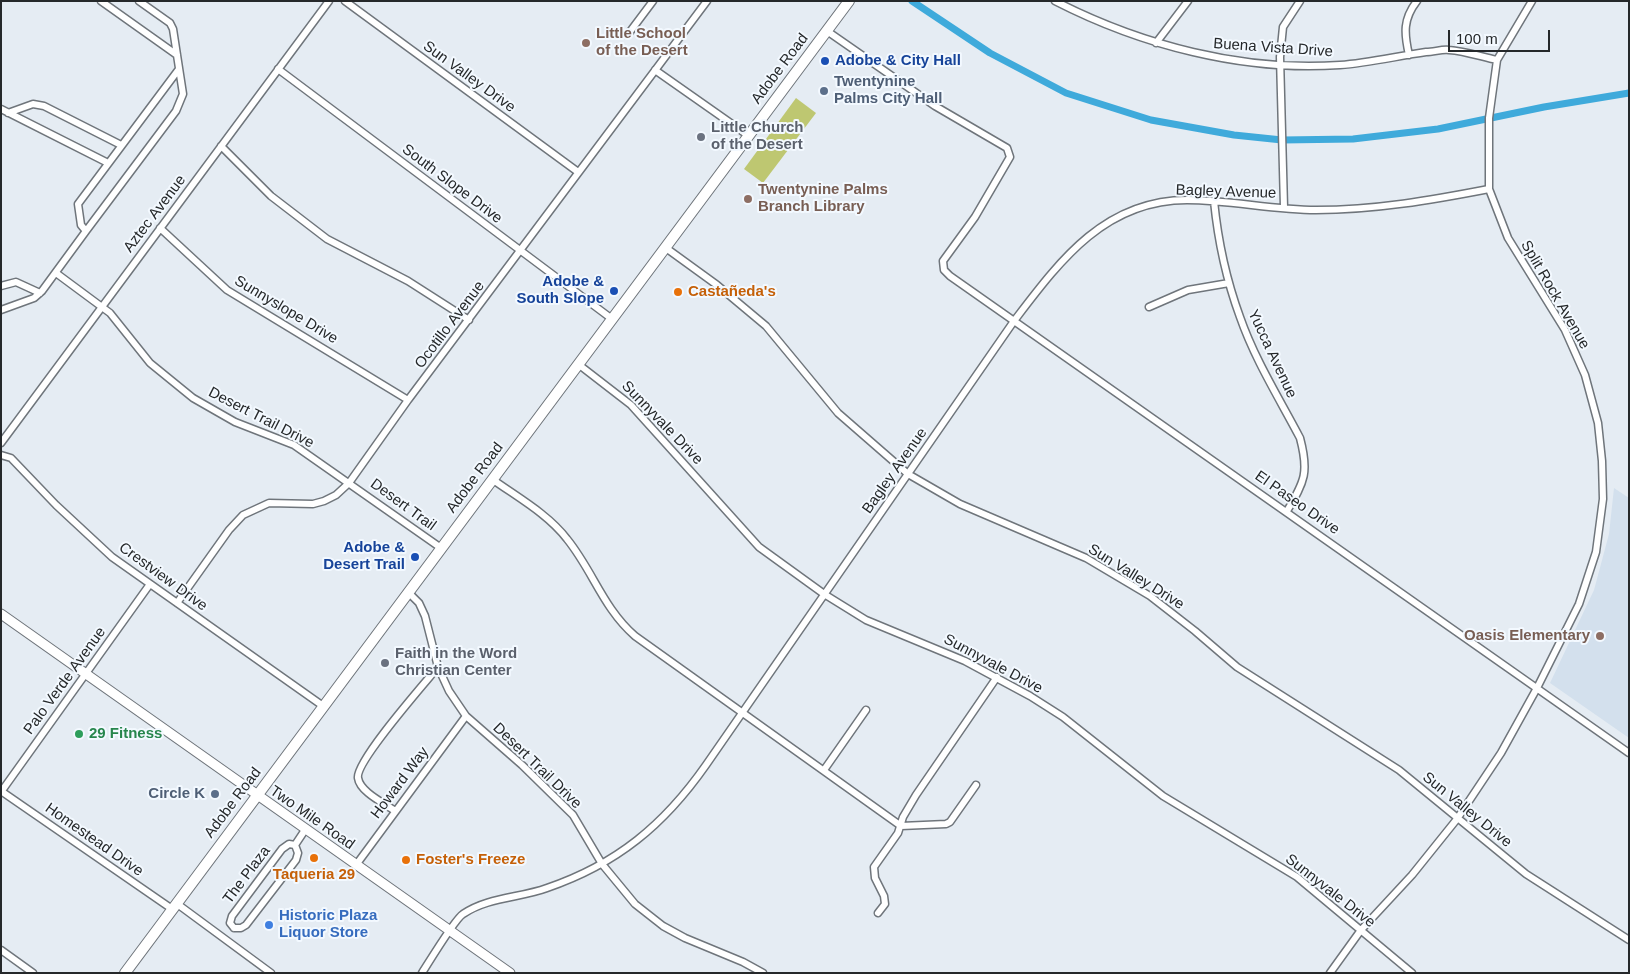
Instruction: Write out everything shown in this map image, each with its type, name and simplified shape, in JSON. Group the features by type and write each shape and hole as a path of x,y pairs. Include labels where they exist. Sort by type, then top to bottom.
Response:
{"main road":[{"name":"Adobe Road","path":"125,973 849,1"}],"street":[{"path":"101,1 177,55"},
{"path":"1,310 34,298 40,293 176,111 183,94 170,23 139,1"},
{"name":"Aztec Avenue","path":"1,443 329,1"},
{"name":"Sun Valley Drive","path":"346,1 578,172"},
{"path":"629,33 653,1"},
{"name":"Ocotillo Avenue","path":"176,603 229,530 243,515 269,503 313,504 324,501 336,495 350,483 408,400 707,1"},
{"name":"Buena Vista Drive","path":"1054,1 1108,26 1156,43 1196,54 1279,64 1338,65 1375,62 1448,50 1497,60"},
{"path":"1070,9 1073,1"},
{"path":"1156,43 1188,1"},
{"path":"1284,207 1279,64 1283,27 1300,1"},
{"path":"1409,55 1404,28 1406,17 1417,1"},
{"name":"Split Rock Avenue","path":"1330,973 1360,930 1412,875 1457,819 1501,753 1537,688 1579,604 1596,552 1603,499 1602,461 1598,423 1585,375 1565,330 1508,238 1489,189 1489,118 1497,60 1532,1"},
{"name":"El Paseo Drive","path":"827,31 935,106 1001,143 1009,153 1008,162 996,184 943,262 944,270 950,276 1629,753"},
{"path":"86,231 81,225 78,204 179,69"},
{"name":"South Slope Drive","path":"278,69 612,319"},
{"path":"655,70 749,136"},
{"path":"8,113 33,104 44,106 121,145"},
{"path":"1,109 108,163"},
{"path":"221,146 271,196 327,238 408,281 469,320"},
{"name":"Bagley Avenue","path":"422,973 462,914 488,902 546,889 602,864 636,841 666,816 687,792 1014,321 1061,261 1088,235 1112,219 1141,207 1185,200 1314,210 1383,206 1489,189"},
{"name":"Yucca Avenue","path":"1214,201 1218,243 1229,283 1251,343 1300,438 1306,464 1302,486 1287,511"},
{"name":"Sunnyslope Drive","path":"160,228 227,290 282,326 346,360 408,400"},
{"name":"Sun Valley Drive","path":"666,248 717,285 766,326 838,413 908,474 960,504 1086,558 1142,591 1182,620 1237,667 1280,697 1372,752 1398,770 1526,874 1629,940"},
{"name":"Desert Trail Drive","path":"56,273 102,306 150,363 193,398 235,422 294,445 350,483"},
{"path":"1,286 16,282 40,293"},
{"path":"1149,307 1188,290 1229,283"},
{"name":"Sunnyvale Drive","path":"578,364 613,389 643,417 759,547 824,594 866,620 933,646 997,677 1063,717 1163,796 1297,877 1412,973"},
{"name":"Crestview Drive","path":"1,455 11,458 89,537 176,603 323,706"},
{"path":"492,479 557,527 567,538 607,606 625,627 901,826 950,822 976,785"},
{"name":"Desert Trail","path":"350,483 441,548"},
{"name":"Palo Verde Avenue","path":"1,792 150,584"},
{"name":"Desert Trail Drive","path":"408,592 419,603 438,667 449,691 466,716 528,771 573,815 602,864 635,904 663,926 763,973"},
{"name":"Two Mile Road","path":"1,614 510,973"},
{"path":"395,811 363,787 358,780 358,771 374,747 438,667"},
{"path":"878,914 885,904 884,896 875,878 874,867 901,826 902,816 997,677"},
{"path":"824,770 866,710"},
{"name":"Howard Way","path":"356,865 466,716"},
{"name":"Homestead Drive","path":"1,792 226,939 270,973"},
{"name":"The Plaza","path":"295,845 305,830"},
{"name":"The Plaza","path":"234,928 230,922 232,916 249,892 282,848 289,844 295,845"},
{"name":"The Plaza","path":"234,928 241,928 246,925 296,860 298,853 295,845"},
{"name":"The Plaza","path":"226,939 234,928"},
{"path":"1,950 33,973"}],"shaded area":[{"name":"Oasis Elementary","path":"1614,488 1629,498 1629,738 1550,683 1594,590 1609,534"}],"green space":[{"path":"796,98 816,113 763,183 744,169"}],"waterway":[{"path":"912,1 990,53 1066,93 1151,120 1234,135 1282,140 1353,139 1438,129 1544,107 1629,93"}],"place":[{"name":"Little School of the Desert","path":"586,43"},
{"name":"Adobe & City Hall","path":"825,61"},
{"name":"Twentynine Palms City Hall","path":"824,91"},
{"name":"Little Church of the Desert","path":"701,137"},
{"name":"Twentynine Palms Branch Library","path":"748,199"},
{"name":"Adobe & South Slope","path":"614,291"},
{"name":"Castañeda's","path":"678,292"},
{"name":"Adobe & Desert Trail","path":"415,557"},
{"name":"Oasis Elementary","path":"1600,636"},
{"name":"Faith in the Word Christian Center","path":"385,663"},
{"name":"29 Fitness","path":"79,734"},
{"name":"Circle K","path":"215,794"},
{"name":"Taqueria 29","path":"314,858"},
{"name":"Foster's Freeze","path":"406,860"},
{"name":"Historic Plaza Liquor Store","path":"269,925"}]}
